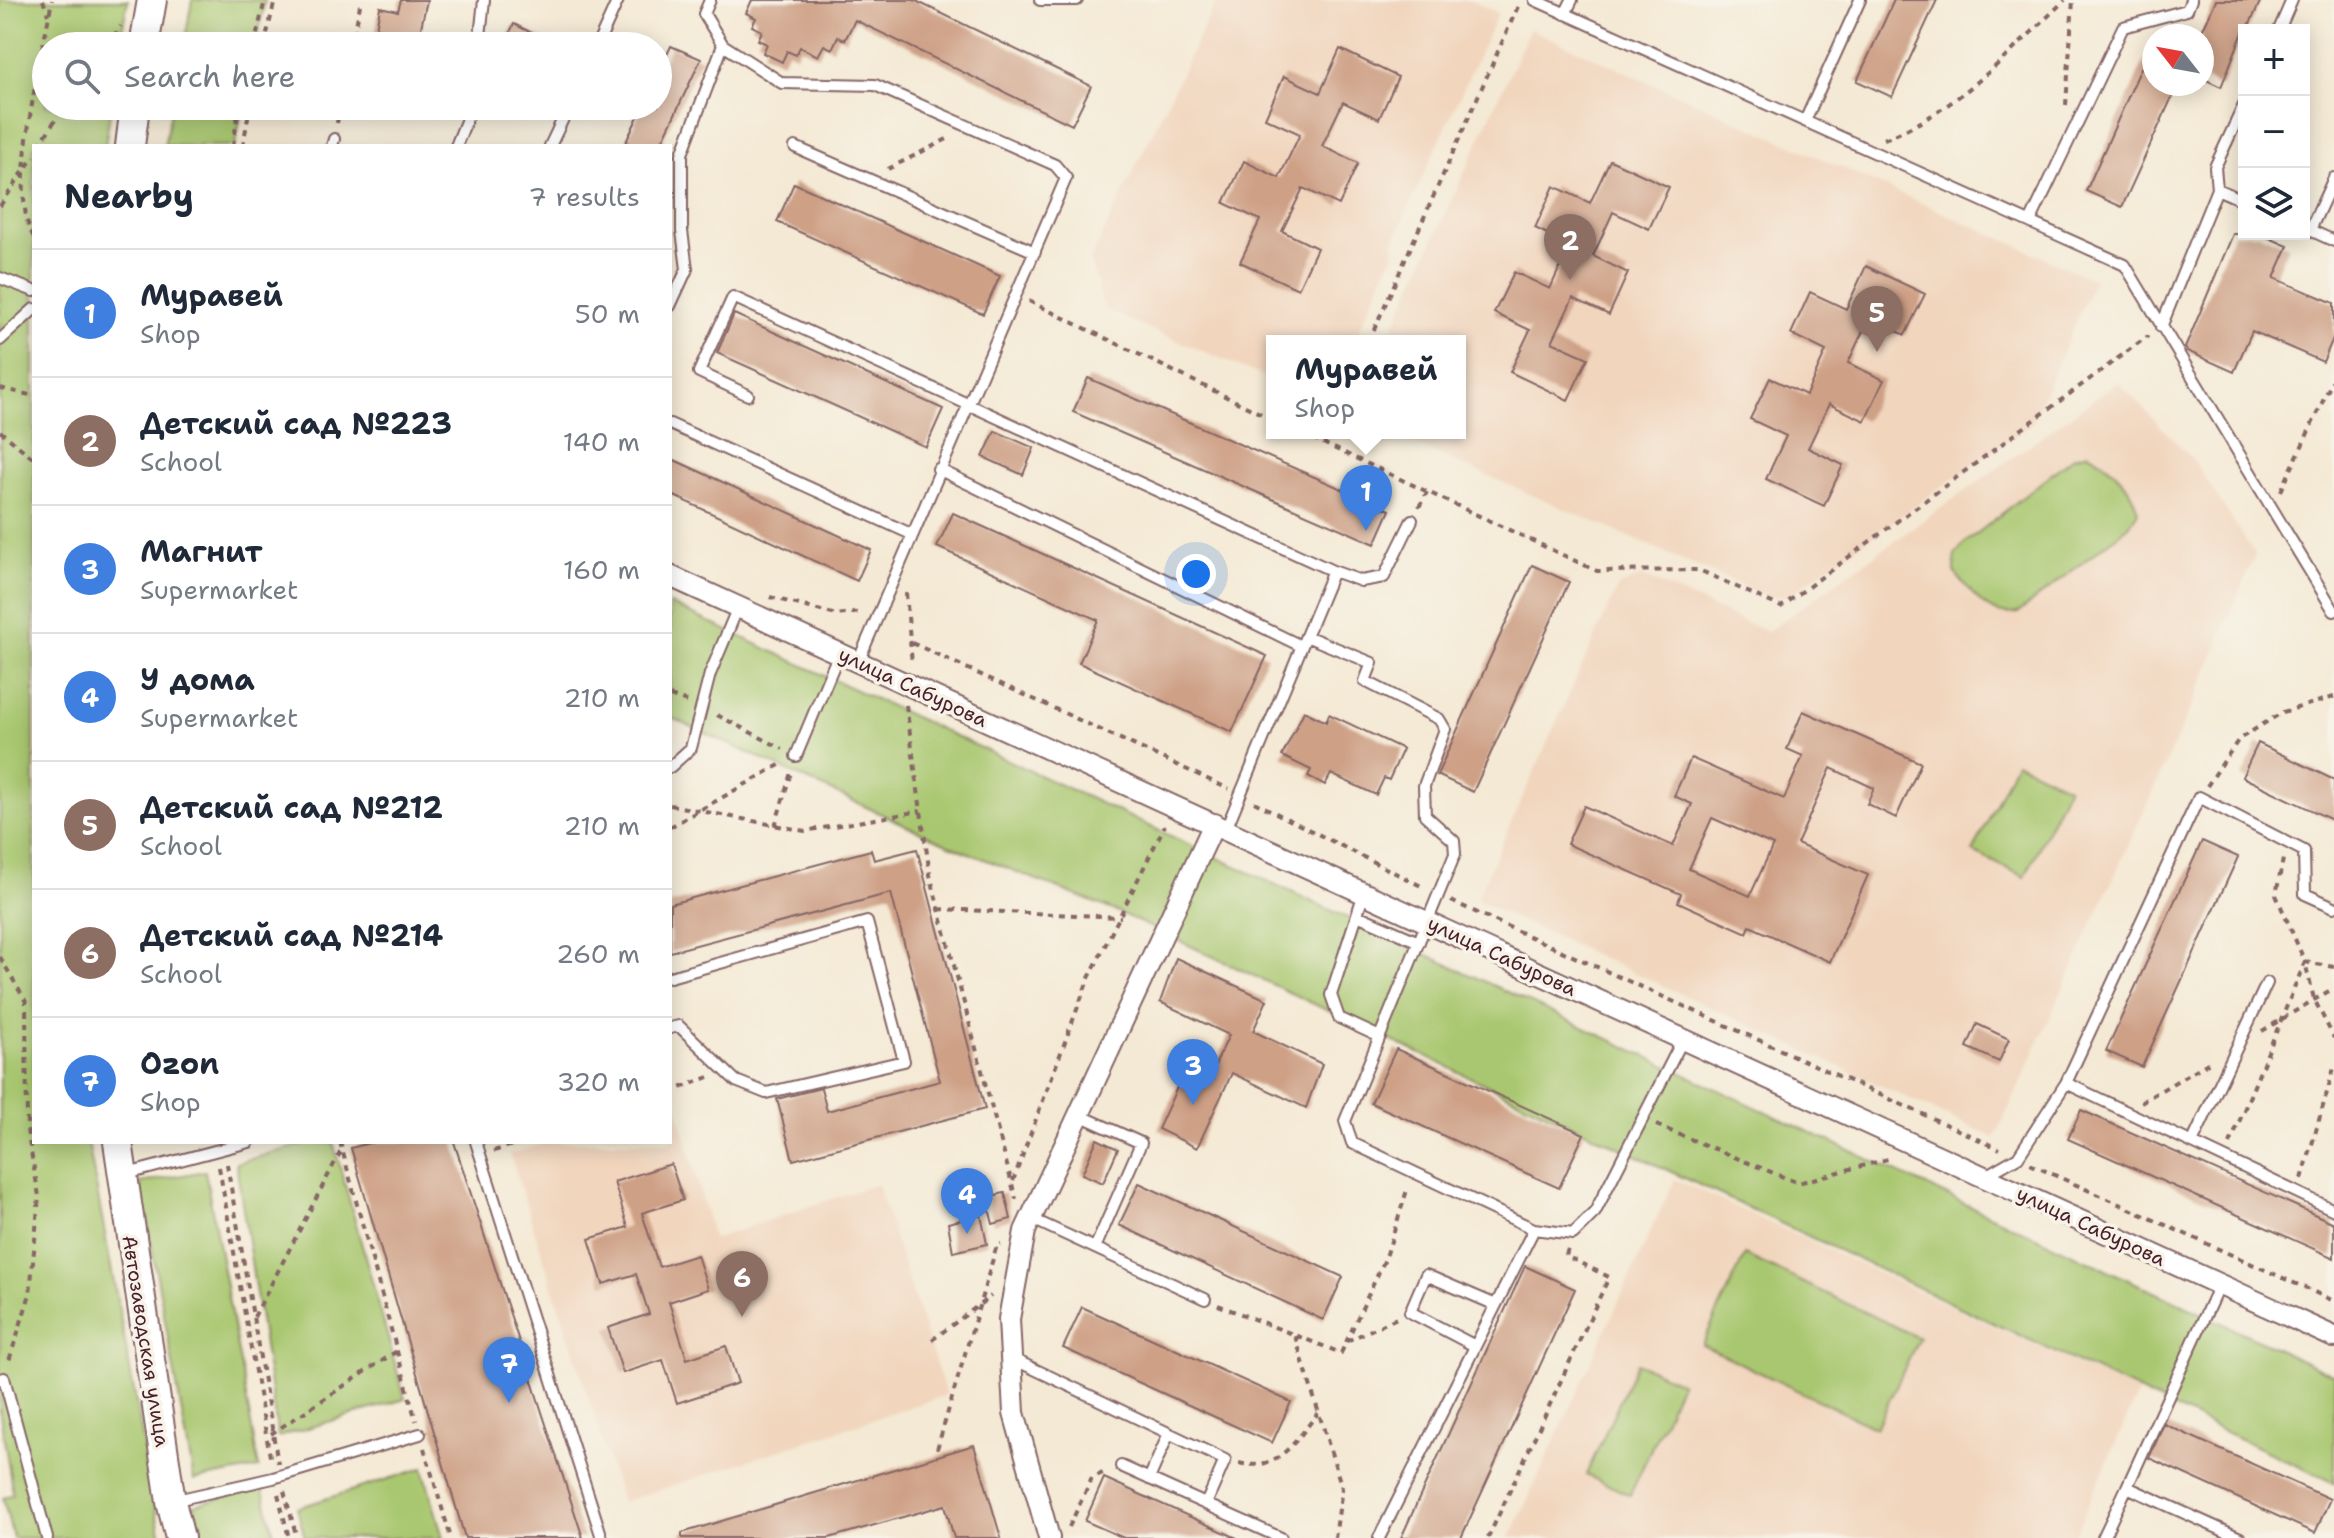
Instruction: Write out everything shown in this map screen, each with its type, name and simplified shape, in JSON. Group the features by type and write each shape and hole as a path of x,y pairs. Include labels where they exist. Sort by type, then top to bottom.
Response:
{"main road":[{"path":"146,32 152,0"},
{"path":"130,144 133,120"},
{"name":"Автозаводская улица","path":"118,1144 120,1176 171,1502 180,1538"}],"street":[{"name":"улица Сабурова","path":"672,577 2334,1337"},
{"path":"1049,1538 1014,1413 1009,1319 1026,1230 1077,1114 1220,826"}],"lane":[{"path":"481,32 484,0"},
{"path":"603,32 618,0"},
{"path":"710,0 704,14 723,45 782,83 875,85 1055,165 1066,178 879,611 848,657 796,756"},
{"path":"1040,0 1077,0"},
{"path":"1535,0 2125,265 2334,611"},
{"path":"1565,14 1572,0"},
{"path":"1805,121 1860,0"},
{"path":"2030,222 2123,27 2187,10 2191,0"},
{"path":"2282,24 2292,0"},
{"path":"672,302 687,269 682,231 682,154 723,45"},
{"path":"2161,327 2217,189 2215,167 2238,118"},
{"path":"457,144 466,120"},
{"path":"551,144 562,120"},
{"path":"795,147 1035,252"},
{"path":"2310,223 2334,178"},
{"path":"2217,189 2238,198"},
{"path":"2310,230 2334,241"},
{"path":"0,278 32,290"},
{"path":"748,395 699,372 733,297 1333,571 1361,581 1384,577 1412,520"},
{"path":"0,340 32,311"},
{"path":"672,425 911,534"},
{"path":"938,469 1303,641 1372,663 1365,681 1439,719 1445,729 1424,786 1425,815 1454,841 1455,854 1345,1121 1352,1143 1534,1229 1573,1234 1595,1212 1683,1039"},
{"path":"1220,826 1241,795 1333,571"},
{"path":"672,765 691,748 710,674 738,607"},
{"path":"1983,1177 2018,1157 2066,1083 2199,797 2304,851 2305,894 2334,907"},
{"path":"1364,893 1331,995 1339,1018 1380,1037"},
{"path":"1357,915 1419,942"},
{"path":"672,976 867,922 904,1061 766,1093 736,1081 679,1026 672,1028"},
{"path":"2192,1143 2267,983"},
{"path":"2066,1083 2334,1210"},
{"path":"1077,1114 1141,1143 1095,1248"},
{"path":"120,1176 242,1144"},
{"path":"477,1144 602,1538"},
{"path":"1379,1538 1534,1229"},
{"path":"1026,1230 1095,1248 1205,1299"},
{"path":"1475,1346 1410,1312 1426,1275 1496,1305"},
{"path":"2103,1538 2219,1285"},
{"path":"1011,1358 1225,1460 1206,1504"},
{"path":"2,1379 47,1538"},
{"path":"1149,1479 1169,1433"},
{"path":"171,1502 277,1477 420,1434"},
{"path":"1121,1466 1281,1538"},
{"path":"2127,1487 2240,1538"}],"path":[{"path":"43,0 49,17"},
{"path":"46,32 52,0"},
{"path":"257,32 265,0"},
{"path":"267,32 275,0"},
{"path":"355,32 361,0"},
{"path":"1372,335 1521,0"},
{"path":"1864,147 1910,130 1971,85 2065,0"},
{"path":"2066,107 2073,0"},
{"path":"119,32 126,24"},
{"path":"32,119 22,179 32,234"},
{"path":"40,144 55,120"},
{"path":"233,144 237,120"},
{"path":"243,144 248,120"},
{"path":"868,179 970,127"},
{"path":"0,206 22,179 32,160"},
{"path":"1017,295 1266,416"},
{"path":"1315,439 1597,571 1699,570 1781,607 2161,327"},
{"path":"2273,510 2334,377"},
{"path":"0,388 32,396"},
{"path":"0,431 32,457"},
{"path":"1323,443 1325,439"},
{"path":"902,557 912,643 907,684 921,811 939,909 1026,1230 997,1245 937,1449"},
{"path":"766,595 836,615 879,611"},
{"path":"912,643 1241,795 1438,895 2334,1301"},
{"path":"2199,797 2239,739 2283,712 2334,697"},
{"path":"702,707 796,756"},
{"path":"672,826 796,756"},
{"path":"775,826 796,756"},
{"path":"672,805 805,831 921,811"},
{"path":"1012,1183 1088,980 1122,918 1173,806"},
{"path":"939,909 1122,918"},
{"path":"0,957 26,1002 27,1130 39,1196 30,1294 2,1379"},
{"path":"2334,967 2305,962 2314,999 2334,1038"},
{"path":"2298,1192 2334,1068"},
{"path":"672,1091 725,1071"},
{"path":"1642,1120 1798,1183 1888,1159 1897,1137"},
{"path":"341,1144 451,1538"},
{"path":"481,1156 515,1144"},
{"path":"253,1319 342,1149"},
{"path":"220,1150 253,1319 277,1477 297,1538"},
{"path":"220,1150 289,1538"},
{"path":"1205,1299 1341,1353 1386,1257 1413,1173"},
{"path":"1488,1538 1609,1277 1566,1256 1573,1234"},
{"path":"932,1340 1017,1278"},
{"path":"1346,1341 1410,1312"},
{"path":"1295,1335 1342,1488 1335,1538"},
{"path":"271,1434 397,1351"},
{"path":"1225,1460 1256,1467 1280,1459 1318,1413"},
{"path":"1064,1538 1092,1478 1121,1466"}],"shaded area":[{"path":"1217,0 1469,0 1498,13 1393,242 1395,251 1357,335 1266,335 1266,377 1105,310 1090,261"},
{"path":"1530,29 2094,280 2031,424 1787,596 1768,597 1403,439 1466,439 1466,335 1390,335"},
{"path":"2118,382 2193,460 2255,555 2197,694 1995,1138 1476,900 1618,587 1642,576 1767,632"},
{"path":"676,1103 713,1239 877,1184 946,1395 622,1502 510,1154 543,1144 672,1144 672,1104"},
{"path":"1675,1179 2138,1393 2073,1538 1510,1538"}],"green space":[{"path":"0,0 128,0 122,32 32,32 32,120 109,120 105,144 32,144 32,1144 88,1144 161,1538 13,1538 3,1498 13,1494 0,1414"},
{"path":"192,0 265,0 259,32 186,32"},
{"path":"169,120 240,120 235,144 164,144"},
{"path":"2088,453 2120,477 2131,493 2138,512 2129,526 2018,613 2007,614 1989,608 1954,572 1955,555 1964,544 2073,457"},
{"path":"672,605 2334,1375 2334,1483 1118,912 949,845 672,718"},
{"path":"2016,762 2068,787 2025,877 1973,852"},
{"path":"306,1144 334,1144 405,1399 278,1437 236,1163"},
{"path":"205,1171 259,1468 194,1480 140,1183"},
{"path":"1745,1255 1919,1338 1876,1428 1702,1345"},
{"path":"1637,1363 1681,1383 1630,1495 1586,1475"},
{"path":"423,1468 443,1538 305,1538 297,1508"},
{"path":"262,1487 275,1538 202,1538 194,1505"}],"building":[{"path":"401,0 427,0 420,32 376,32 380,7 398,11"},
{"path":"752,0 914,0 1091,86 1072,125 855,20 845,40 838,37 832,49 824,45 818,56 800,47 796,55 787,51 782,62 763,53 767,44 758,40 762,31 752,26 756,18 746,13"},
{"path":"1894,0 1937,0 1892,97 1857,81"},
{"path":"2216,0 2261,0 2250,24 2238,24 2238,45 2221,87 2214,84 2214,24 2205,24"},
{"path":"514,24 530,32 510,32"},
{"path":"672,46 701,59 661,144 625,144 636,120 672,120"},
{"path":"1340,49 1398,77 1379,119 1343,102 1322,146 1358,163 1339,205 1303,188 1282,231 1317,248 1298,289 1240,262 1260,220 1224,203 1244,161 1279,178 1300,134 1265,118 1284,76 1320,93"},
{"path":"2142,66 2142,96 2173,96 2122,207 2086,191"},
{"path":"1610,160 1669,187 1649,229 1613,212 1593,256 1628,273 1609,315 1573,298 1552,342 1588,358 1568,400 1510,372 1530,330 1494,313 1514,272 1550,289 1570,245 1535,228 1554,186 1590,203"},
{"path":"794,183 1000,276 983,314 777,222"},
{"path":"2233,234 2238,234 2238,240 2274,240 2288,246 2274,278 2334,303 2334,336 2323,362 2252,331 2234,372 2185,348"},
{"path":"1866,266 1925,294 1905,335 1869,318 1848,363 1884,380 1865,421 1829,404 1808,448 1843,465 1824,506 1766,479 1786,436 1750,419 1770,378 1806,395 1826,351 1791,334 1810,292 1846,309"},
{"path":"734,314 943,409 926,447 717,353"},
{"path":"1088,378 1390,510 1375,544 1073,412"},
{"path":"995,431 1034,448 1023,475 983,457"},
{"path":"672,459 871,550 857,581 672,495"},
{"path":"953,513 1267,656 1232,732 1079,663 1098,620 937,547"},
{"path":"1532,565 1569,582 1473,792 1437,775"},
{"path":"1304,711 1326,722 1329,714 1403,749 1389,780 1384,778 1376,795 1331,774 1325,785 1308,776 1311,770 1282,756"},
{"path":"1803,711 1921,763 1896,818 1867,804 1874,788 1831,768 1797,844 1868,875 1830,962 1750,926 1747,933 1678,902 1681,894 1567,844 1584,806 1673,846 1692,804 1674,796 1691,758 1784,799 1803,756 1787,749","holes":["1712,818 1773,845 1750,896 1689,869"]},
{"path":"2258,743 2334,780 2334,821 2242,777"},
{"path":"2202,841 2238,857 2142,1067 2106,1051"},
{"path":"917,849 985,1109 793,1160 777,1099 821,1088 827,1111 940,1081 891,893 672,951 672,903 871,850 874,860"},
{"path":"1176,958 1267,1000 1253,1031 1322,1064 1306,1108 1232,1073 1197,1148 1158,1129 1189,1061 1212,1072 1229,1035 1160,1002"},
{"path":"1977,1024 2009,1039 1999,1062 1967,1047"},
{"path":"1396,1049 1584,1134 1559,1188 1371,1103"},
{"path":"2081,1110 2334,1223 2334,1258 2068,1139"},
{"path":"1097,1139 1118,1149 1103,1183 1082,1174"},
{"path":"366,1144 455,1144 583,1538 465,1538 351,1148"},
{"path":"671,1164 683,1200 642,1213 659,1267 697,1255 708,1289 669,1302 687,1359 726,1346 738,1383 677,1403 663,1360 623,1373 608,1328 649,1314 636,1274 603,1284 589,1239 628,1227 614,1182"},
{"path":"1139,1183 1343,1277 1323,1320 1119,1225"},
{"path":"1005,1193 1011,1219 993,1224 986,1197"},
{"path":"981,1215 987,1244 953,1252 948,1223"},
{"path":"1525,1266 1575,1289 1461,1538 1401,1538"},
{"path":"1082,1307 1291,1402 1272,1443 1063,1348"},
{"path":"2164,1424 2330,1499 2315,1533 2149,1458"},
{"path":"974,1445 1001,1538 954,1538 945,1505 829,1538 682,1538 682,1533"},
{"path":"1104,1478 1237,1538 1124,1538 1085,1521"}],"place":[{"name":"Детский сад №223","path":"1570,280"},
{"name":"Детский сад №212","path":"1877,352"},
{"name":"Муравей","path":"1366,531"},
{"name":"Магнит","path":"1193,1105"},
{"name":"У дома","path":"967,1234"},
{"name":"Детский сад №214","path":"742,1317"},
{"name":"Ozon","path":"509,1403"}]}
